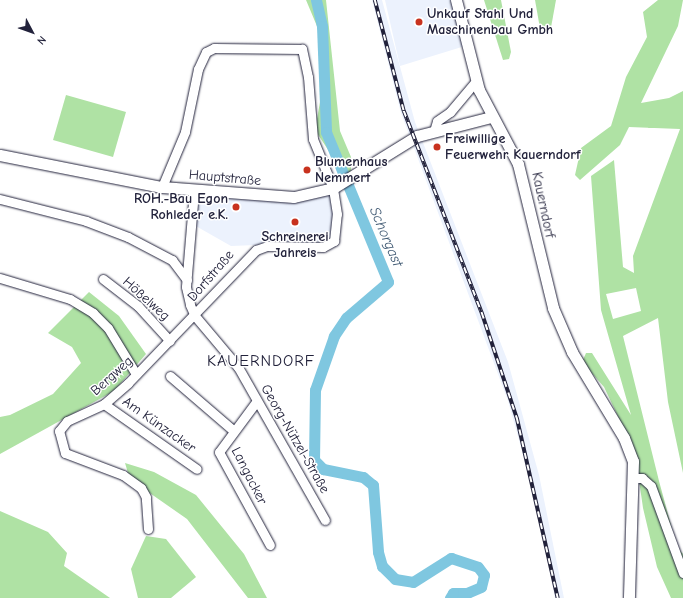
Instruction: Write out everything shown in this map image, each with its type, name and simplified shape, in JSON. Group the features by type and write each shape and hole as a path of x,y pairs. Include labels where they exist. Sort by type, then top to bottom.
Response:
{"main road":[{"name":"Kauerndorf","path":"456,0 476,81 491,117 518,164 546,283 572,352 624,438 633,461 629,598"},
{"name":"Hauptstraße","path":"0,155 162,187 278,198 308,196 336,186 363,172 404,143 434,131 483,122 491,117"}],"street":[{"path":"162,187 185,132 200,60 214,48 302,49 305,52 313,139 336,186"},
{"path":"434,131 437,121 450,112 469,85 476,81"},
{"name":"Dorfstraße","path":"195,316 232,271 256,250 268,246 329,246 336,232 336,186"},
{"path":"194,191 187,280 195,316"},
{"path":"0,199 86,221 172,260 187,280"},
{"path":"172,260 189,251"},
{"path":"0,278 70,299 93,313 108,328 136,374"},
{"name":"Hößelweg","path":"103,279 138,306 170,341"},
{"name":"Bergweg","path":"148,529 146,497 141,488 123,475 65,453 61,448 59,431 67,421 104,404 195,316"},
{"name":"Georg-Nützel-Straße","path":"195,316 238,366 256,402 297,467 325,520"},
{"path":"170,376 234,432"},
{"name":"Langacker","path":"256,402 219,452 270,546"},
{"name":"Am Künzacker","path":"104,404 197,469"},
{"path":"633,478 642,478 651,486 683,573"}],"shaded area":[{"path":"372,0 382,0 415,122 508,362 539,475 564,598 555,598 535,497 508,401 401,113"},
{"path":"385,0 452,0 465,46 400,66"},
{"path":"332,191 335,225 330,242 231,246 194,225 196,202 203,195"}],"green space":[{"path":"306,0 326,0 340,131 351,157 351,177 343,181 342,171 315,130 320,102 319,31"},
{"path":"484,0 501,0 511,52 509,59 503,60"},
{"path":"535,0 556,0 550,33 541,34"},
{"path":"658,0 683,0 678,26 641,103 669,98 683,91 683,473 668,402 658,318 623,336 677,547 683,554 683,598 671,598 657,567 643,508 635,452 604,387 582,362 586,353 592,353 631,415 601,310 591,176 614,160 623,267 634,273 633,256 680,129 629,127 620,145 580,180 575,175 581,148 611,126 626,77 647,37 643,12","holes":["636,288 641,311 613,319 606,294"]},
{"path":"66,95 126,112 113,157 53,140"},
{"path":"89,292 119,316 146,354 114,391 0,454 0,417 10,415 53,394 81,363 72,347 48,333"},
{"path":"125,463 154,472 196,495 244,554 267,598 248,598 187,519 144,489 128,473"},
{"path":"0,511 48,532 67,553 64,566 110,598 0,598"},
{"path":"146,536 166,539 196,577 171,598 138,598 131,569"}],"waterway":[{"name":"Schorgast","path":"316,0 322,26 326,132 388,282 346,318 334,336 315,390 314,460 323,469 363,477 373,485 378,552 382,566 395,579 413,582 451,558 478,567 484,575 481,587 467,593 453,593 450,598"}],"railway":[{"path":"375,0 404,111 482,313 517,418 558,598"}],"place":[{"name":"Unkauf Stahl Und Maschinenbau Gmbh","path":"419,22"},
{"name":"Freiwillige Feuerwehr Kauerndorf","path":"437,147"},
{"name":"Blumenhaus Nemmert","path":"307,170"},
{"name":"ROH.-Bau Egon Rohleder e.K.","path":"236,207"},
{"name":"Schreinerei Jahreis","path":"295,222"}],"district":[{"name":"KAUERNDORF","path":"261,361"}]}
